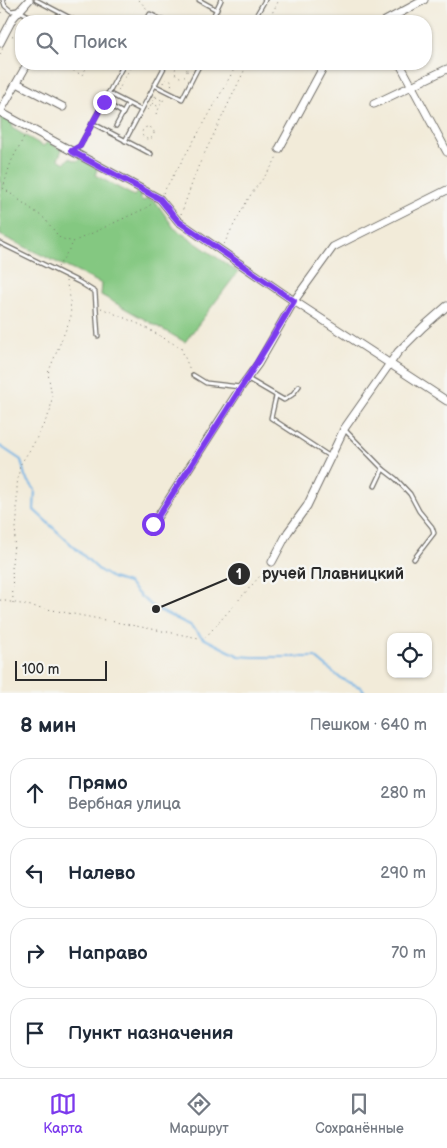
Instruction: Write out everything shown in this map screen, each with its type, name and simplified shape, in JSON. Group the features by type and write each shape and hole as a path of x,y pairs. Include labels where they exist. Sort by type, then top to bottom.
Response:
{"street":[{"path":"0,43 18,10 29,0"},
{"path":"397,15 424,0"},
{"path":"374,104 447,69"},
{"path":"24,70 0,112 160,199 178,221 294,301 447,401"},
{"path":"279,149 322,70"},
{"path":"403,70 447,152"},
{"path":"17,83 63,107"},
{"path":"153,524 241,387 258,364 294,301 333,247 447,190"},
{"path":"272,562 288,532 307,506 344,429 398,352 447,306"}],"lane":[{"path":"2,0 11,11 18,10 27,15"},
{"path":"36,0 65,15"},
{"path":"199,0 216,10"},
{"path":"214,15 221,0"},
{"path":"256,15 265,0"},
{"path":"71,151 80,146 121,70"},
{"path":"125,141 163,70"},
{"path":"154,85 182,99 197,70"},
{"path":"108,93 141,110"},
{"path":"104,102 123,113"},
{"path":"116,126 128,104"},
{"path":"92,123 151,154"},
{"path":"0,243 56,270 95,292 98,336"},
{"path":"193,375 206,383 241,387"},
{"path":"247,379 284,400 288,399 299,386"},
{"path":"276,396 271,418 330,456"},
{"path":"344,429 382,469 396,479 410,494 419,511 432,527 434,533 414,559"},
{"path":"375,486 382,469"}],"path":[{"path":"139,0 150,14"},
{"path":"271,15 279,0"},
{"path":"0,8 2,11 0,15"},
{"path":"9,37 15,34"},
{"path":"71,70 82,76 86,70"},
{"path":"115,96 129,70"},
{"path":"176,70 179,76 184,77 187,73"},
{"path":"56,270 74,242 146,208 160,199 234,70"},
{"path":"178,221 198,166 244,70"},
{"path":"155,97 163,101"},
{"path":"152,103 159,107"},
{"path":"146,127 151,127 154,131 154,136 150,139 146,138 142,135 143,130 146,127"},
{"path":"28,128 11,162 4,188 45,219 60,238 74,242"},
{"path":"140,149 146,138"},
{"path":"221,249 258,184 263,180 277,158 279,149"},
{"path":"13,603 12,563 20,465 50,412 52,397 48,373 71,317 70,297 65,275"},
{"path":"96,306 141,325 181,348 193,375"},
{"path":"0,600 204,639 272,562"}],"green space":[{"path":"1,115 13,122 12,128 43,146 48,142 62,150 58,159 65,163 69,158 76,161 82,159 95,166 97,170 95,175 134,196 137,192 141,194 140,198 144,201 147,198 156,202 174,228 238,272 185,342 101,295 102,284 0,235"}],"waterway":[{"path":"0,446 21,460 25,476 35,490 34,510 99,570 112,578 128,583 156,609 190,625 203,638 239,656 315,657 340,678 360,687 366,693"}],"place":[{"name":"ручей Плавницкий","path":"156,609"}],"route":[{"path":"104,102 80,146 76,150 71,151 160,199 178,221 294,301 258,364 241,387 153,524"}]}
